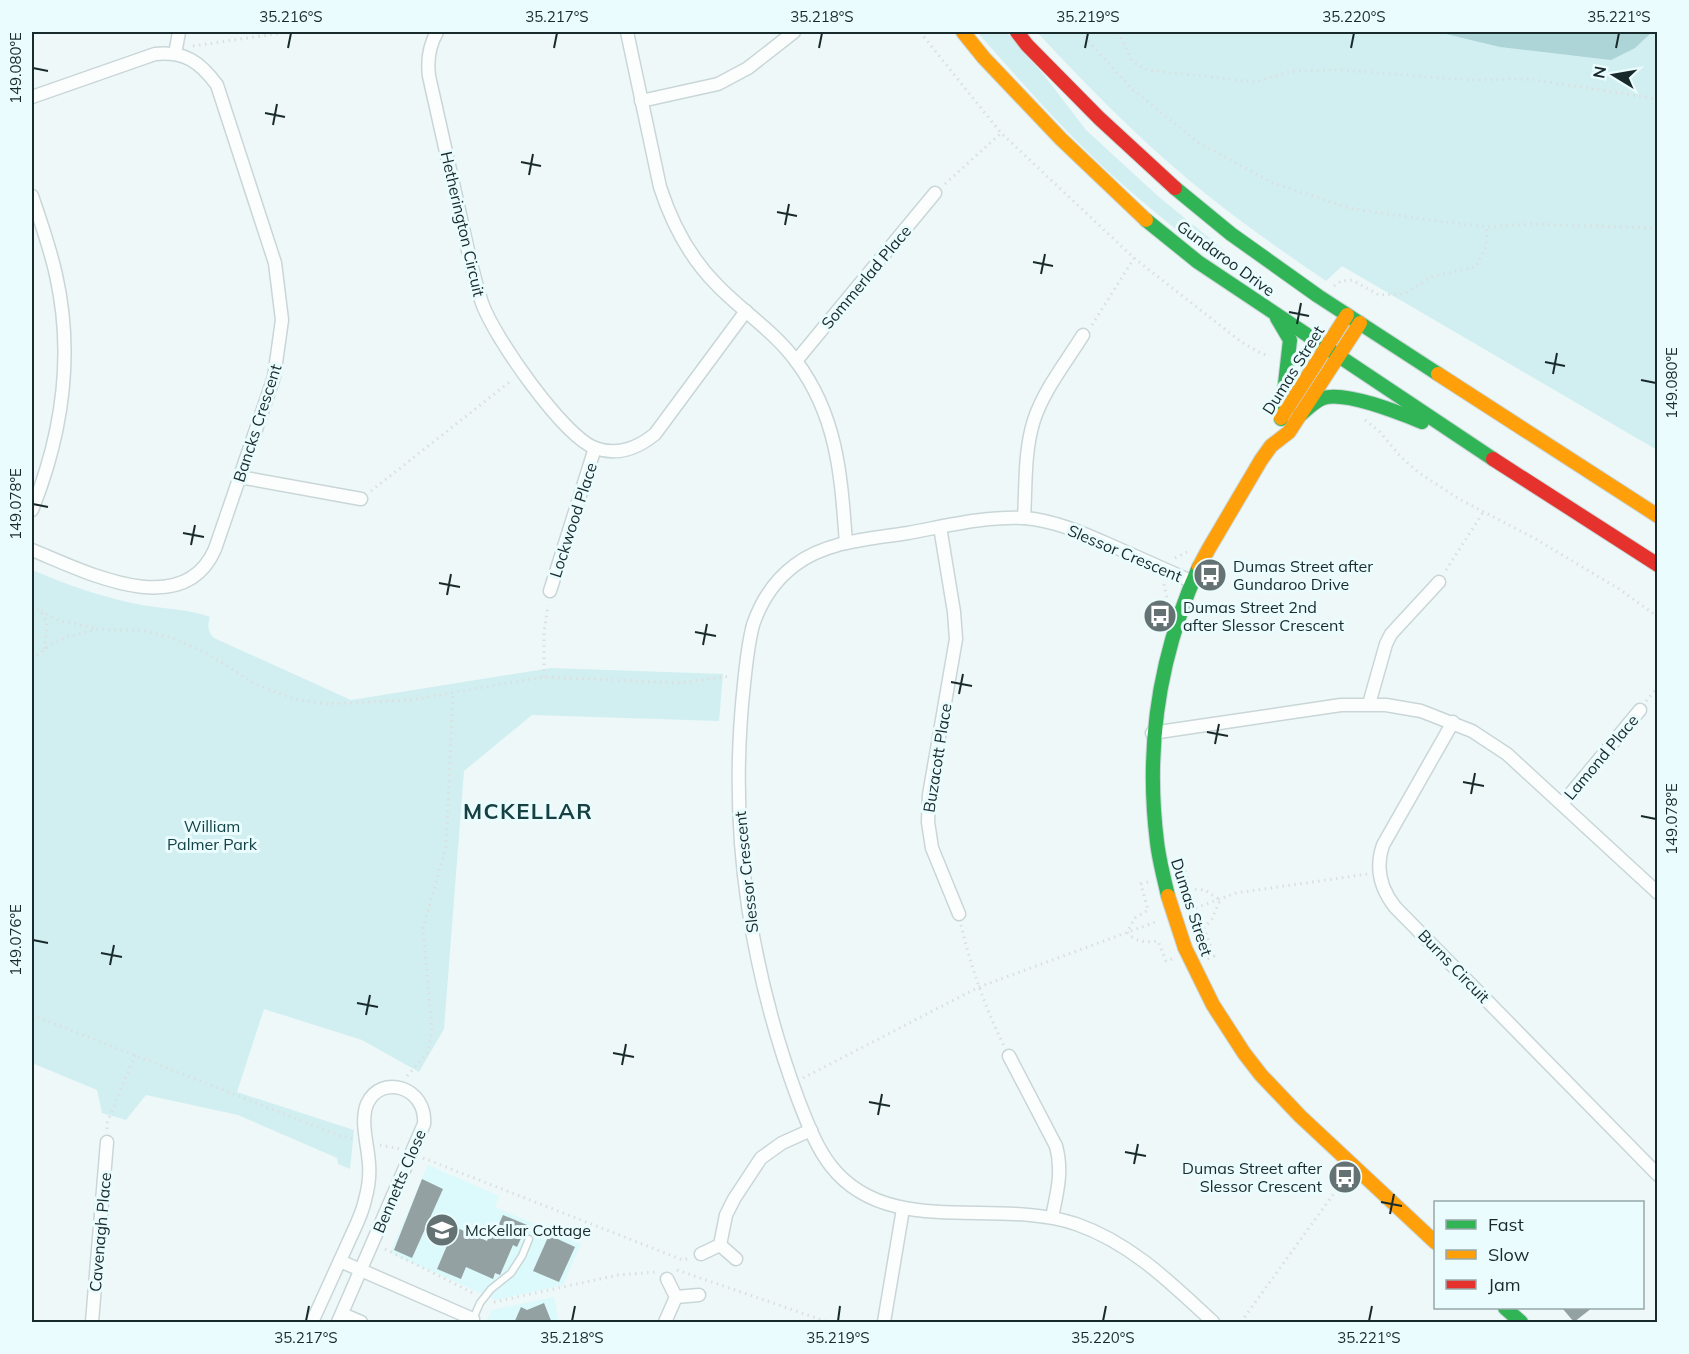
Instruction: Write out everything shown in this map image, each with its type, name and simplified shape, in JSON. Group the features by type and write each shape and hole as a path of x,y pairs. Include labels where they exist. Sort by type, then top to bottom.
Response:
{"main road":[{"name":"Gundaroo Drive","path":"963,32 984,58 1061,139 1134,210 1198,262 1455,435 1658,565"},
{"name":"Gundaroo Drive","path":"1017,32 1099,118 1163,178 1231,234 1347,315 1658,516"},
{"path":"1273,312 1290,340 1281,418"},
{"name":"Dumas Street","path":"1272,445 1276,426 1347,315"},
{"name":"Dumas Street","path":"1360,323 1289,432 1272,445 1228,514 1191,581 1172,630 1165,656 1152,733 1153,818 1156,846 1168,896 1185,948 1213,1005 1244,1053 1261,1075 1300,1116 1434,1241"},
{"path":"1300,415 1322,399 1340,399 1386,407 1455,435"},
{"path":"1506,1309 1521,1323"}],"street":[{"path":"175,54 179,32"},
{"name":"Hetherington Circuit","path":"437,32 430,48 429,76 472,271 489,321 507,351 567,429 580,440 595,448"},
{"path":"627,32 660,187 674,223 704,272 773,334 796,361 816,393 835,445 840,472 846,543"},
{"path":"641,101 718,84 748,68 794,32"},
{"name":"Bancks Crescent","path":"32,97 155,54 175,54 200,65 218,85 270,245 279,282 282,320 278,358 269,395 212,558 199,573 183,584 154,588 113,580 32,550"},
{"name":"Sommerlad Place","path":"796,361 935,193"},
{"path":"32,510 58,426 63,393 65,351 57,277 51,252 33,203"},
{"path":"595,448 614,451 631,448 654,434 746,311"},
{"path":"1024,518 1028,448 1034,421 1041,403 1083,335"},
{"name":"Lockwood Place","path":"550,591 595,448"},
{"path":"240,477 361,499"},
{"name":"Slessor Crescent","path":"1191,581 1069,527 1024,518 996,518 846,543 818,551 805,558 782,576 773,587 753,626 745,677 740,734 740,835 752,936 773,1025 792,1083 811,1130 831,1166 851,1186 876,1201 903,1209 1005,1212 1052,1217 1092,1230 1129,1249 1162,1275 1213,1323"},
{"name":"Buzacott Place","path":"940,527 954,612 956,639 929,795 928,822 932,848 959,914"},
{"path":"1369,704 1391,634 1439,582"},
{"path":"1152,733 1326,706 1369,704 1420,711 1454,722 1507,754 1658,893"},
{"name":"Lamond Place","path":"1562,804 1640,710"},
{"name":"Burns Circuit","path":"1454,722 1383,844 1379,873 1384,891 1395,907 1658,1175"},
{"path":"1009,1056 1059,1154 1060,1181 1052,1217"},
{"name":"Bennetts Close","path":"312,1323 365,1200 369,1176 364,1119 368,1104 382,1090 402,1089 414,1095 421,1104 424,1124 340,1318 361,1323"},
{"path":"720,1245 726,1215 734,1198 761,1158 782,1143 811,1130"},
{"name":"Cavenagh Place","path":"92,1323 107,1142"},
{"path":"884,1323 903,1209"},
{"path":"701,1254 720,1245"},
{"path":"720,1245 736,1259"},
{"path":"340,1261 472,1321"},
{"path":"665,1323 676,1298 667,1274"},
{"path":"676,1298 699,1295"}],"lane":[{"path":"472,1321 486,1300 511,1273 529,1239"}],"path":[{"path":"189,46 289,32"},
{"path":"920,32 1001,133 1134,258 1240,341 1262,354 1280,357"},
{"path":"1080,32 1133,90 1199,142 1273,183 1353,209 1487,227 1531,224 1658,228"},
{"path":"1118,32 1133,62 1147,70 1255,82 1292,71 1342,70 1469,80 1529,79 1658,99"},
{"path":"935,193 1001,133"},
{"path":"1335,284 1352,279 1380,295 1404,294 1433,276 1476,267 1486,247 1487,227"},
{"path":"1083,335 1095,321 1134,258"},
{"path":"361,499 523,372"},
{"path":"1358,417 1378,431 1401,458 1418,472 1459,499 1534,538 1619,589 1658,617"},
{"path":"1439,582 1484,511"},
{"path":"543,677 544,632 550,591"},
{"path":"32,606 66,623 98,629 145,631 173,638 208,654 255,684 304,702 328,704 394,702 543,677 678,683 734,676 745,677"},
{"path":"41,611 48,631 44,649"},
{"path":"32,659 44,649 67,637 98,629"},
{"path":"402,1089 409,1072 428,1052 432,1031 423,928 446,847 453,693"},
{"path":"1370,867 1371,881"},
{"path":"1178,879 1177,873 1185,870 1190,889 1205,890 1220,900 1212,919 1204,927 1214,956 1206,960 1202,952"},
{"path":"1150,882 1141,884 1148,910 1136,918 1127,932 1131,938 1143,942 1158,941 1166,961 1174,958"},
{"path":"959,914 970,962 992,1022 1009,1056"},
{"path":"107,1142 107,1123 135,1055"},
{"path":"1241,1323 1345,1178"},
{"path":"380,1246 486,1300 618,1275 667,1274 680,1270 828,1323"}],"shaded area":[{"path":"1438,32 1652,32 1635,48 1611,60 1500,47"},
{"path":"428,1165 499,1196 495,1207 581,1244 563,1285 496,1300 390,1253"},
{"path":"554,1297 559,1322 486,1322 492,1310"}],"green space":[{"path":"977,32 1006,32 1044,75 1086,130 1159,197 1224,250 1217,262 1098,162"},
{"path":"1037,32 1657,32 1657,450 1342,266 1326,281 1240,220 1170,164 1111,109"},
{"name":"William Palmer Park","path":"35,571 74,587 114,599 210,617 209,629 214,638 351,700 551,668 723,674 719,721 532,715 464,771 444,1029 419,1072 362,1040 264,1009 237,1092 354,1130 350,1169 338,1164 337,1158 238,1115 146,1095 126,1120 102,1113 97,1090 32,1063 32,574"}],"building":[{"path":"422,1179 443,1189 412,1258 394,1250"},
{"path":"503,1215 527,1225 517,1247 513,1245 500,1275 495,1273 493,1279 466,1267 461,1279 437,1269 455,1227 487,1241 491,1233 494,1235"},
{"path":"549,1235 575,1247 559,1282 533,1271"},
{"path":"544,1303 552,1323 514,1323 521,1307 527,1310"},
{"path":"1563,1309 1591,1309 1574,1322"}],"traffic: fast":[{"path":"1175,188 1231,234 1318,296 1438,374"},
{"path":"1146,220 1198,262 1493,459"},
{"path":"1277,318 1290,340 1281,419"},
{"path":"1300,415 1320,399 1333,397 1359,400 1422,422"},
{"path":"1168,896 1158,849 1154,806 1154,736 1165,667 1185,600 1199,567"},
{"path":"1506,1309 1521,1322"}],"traffic: slow":[{"path":"963,32 984,58 1061,139 1146,220"},
{"path":"1281,418 1347,315"},
{"path":"1199,567 1261,460 1271,446 1289,432 1360,323"},
{"path":"1438,374 1658,516"},
{"path":"1168,896 1185,948"},
{"path":"1185,948 1213,1005 1261,1075 1300,1116 1434,1241"}],"traffic: jam":[{"path":"1017,32 1099,118 1175,188"},
{"path":"1493,459 1658,565"}],"place":[{"name":"Dumas Street after Gundaroo Drive","path":"1210,575"},
{"name":"Dumas Street 2nd after Slessor Crescent","path":"1160,616"},
{"name":"Dumas Street after Slessor Crescent","path":"1345,1177"},
{"name":"McKellar Cottage","path":"442,1230"}],"district":[{"name":"MCKELLAR","path":"528,811"}]}
